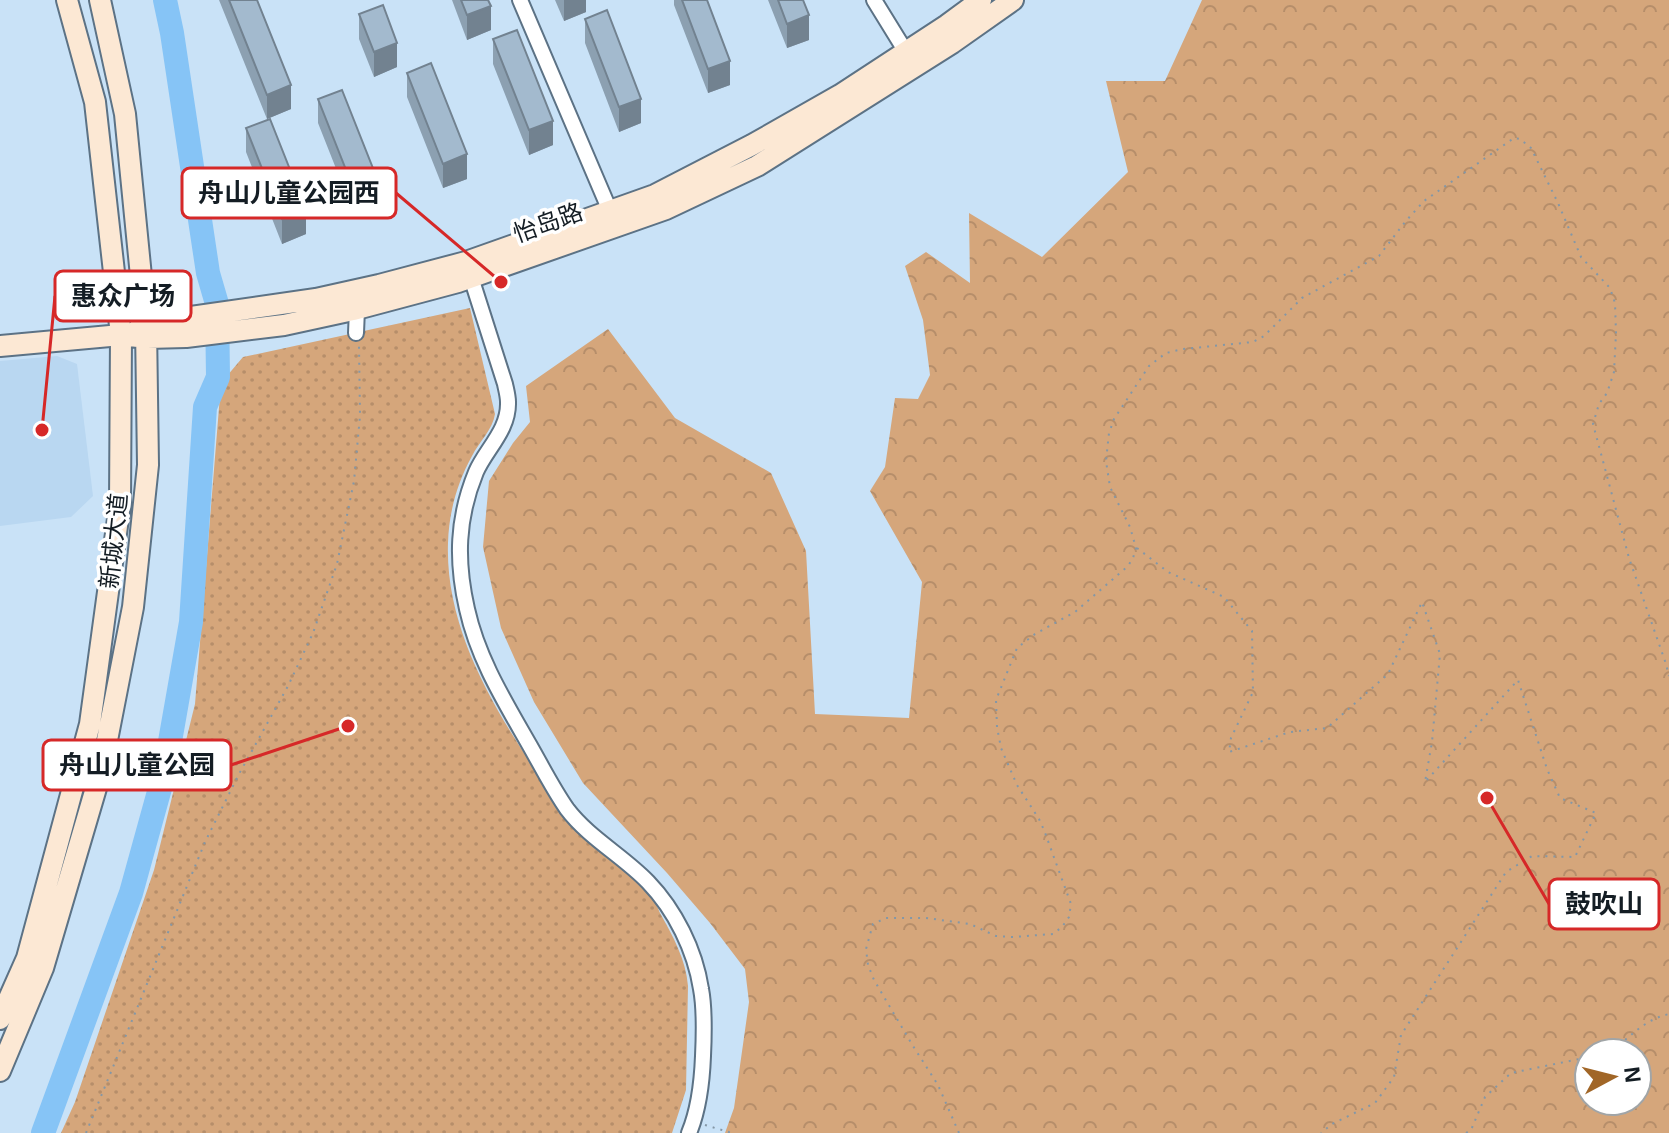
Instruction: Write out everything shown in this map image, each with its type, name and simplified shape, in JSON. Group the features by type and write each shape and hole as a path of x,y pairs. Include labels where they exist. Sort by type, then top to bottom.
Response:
{"main road":[{"name":"新城大道","path":"0,1019 27,958 90,724 120,504 121,335 95,102 67,0"},
{"name":"新城大道","path":"0,1071 43,968 101,771 135,591 148,465 147,332 125,114 100,0"},
{"path":"185,327 247,308 316,299 469,270 655,195 840,95 981,0"},
{"name":"怡岛路","path":"0,346 185,327 249,329 284,325 357,309 469,270 666,209 757,166 952,43 1013,0"}],"street":[{"path":"520,0 610,211"},
{"path":"874,0 906,52"},
{"path":"469,270 505,384 508,403 502,430 477,469 463,508 459,558 467,610 478,648 497,687 568,810 664,900 692,954 701,990 703,1044 701,1087 691,1127"},
{"path":"356,333 357,309"}],"path":[{"path":"959,1133 938,1085 874,980 868,965 868,938 873,924 886,918 948,920 970,924 996,936 1013,937 1053,934 1069,917 1071,904 1044,830 1017,785 1001,748 996,700 1017,648 1035,634 1075,612 1128,566 1133,558 1136,548 1130,527 1110,487 1106,461 1114,419 1149,366 1166,353 1253,342 1264,336 1302,298 1379,256 1424,201 1514,138 1531,148 1581,257 1610,288 1615,303 1614,372 1593,424 1629,558 1669,676"},
{"path":"86,1133 205,842 288,686 313,633 337,564 354,481 360,416 359,343 356,333"},
{"path":"1136,548 1168,572 1224,597 1252,631 1253,692 1231,738 1229,752 1290,732 1327,728 1388,674 1422,602 1440,654 1425,782 1518,680 1547,769 1560,798 1596,813 1575,857 1532,856 1506,872 1401,1035 1394,1077 1385,1090 1375,1103 1332,1124 1321,1133"},
{"path":"1628,1037 1655,1017 1669,1014"},
{"path":"1466,1133 1471,1130 1485,1097 1511,1073 1573,1060"},
{"path":"691,1127 732,1133"}],"shaded area":[{"path":"57,356 77,364 93,496 71,517 0,526 0,361"}],"green space":[{"path":"1202,0 1669,0 1669,1133 725,1133 734,1108 749,1002 745,969 667,873 583,783 534,702 501,628 483,547 489,481 530,422 526,386 608,329 675,418 771,473 806,551 815,714 909,718 922,582 870,491 885,467 895,398 918,399 930,375 923,320 905,266 926,252 970,283 969,213 1042,257 1128,172 1106,81 1165,81"},
{"path":"470,308 495,414 492,425 467,466 452,509 448,543 449,575 455,606 464,637 490,696 554,799 585,838 648,892 678,948 688,986 686,1090 672,1133 61,1133 75,1102 154,870 195,704 221,383 243,357"}],"building":[{"path":"229,0 257,0 291,85 267,95"},
{"path":"461,0 488,0 491,6 467,15"},
{"path":"682,0 707,0 730,61 708,69"},
{"path":"778,0 803,0 809,15 787,24"},
{"path":"383,5 397,43 374,52 359,14"},
{"path":"607,10 641,99 619,107 585,19"},
{"path":"517,30 553,121 529,130 493,39"},
{"path":"431,63 467,154 443,164 407,73"},
{"path":"342,90 378,181 354,190 318,99"},
{"path":"270,119 306,210 282,219 246,128"}],"waterway":[{"path":"43,1133 131,893 165,770 191,622 205,407 218,377 217,304 208,273 165,0"}],"place":[{"name":"舟山儿童公园西","path":"501,282"},
{"name":"惠众广场","path":"42,430"},
{"name":"舟山儿童公园","path":"348,726"},
{"name":"鼓吹山","path":"1487,798"}]}
